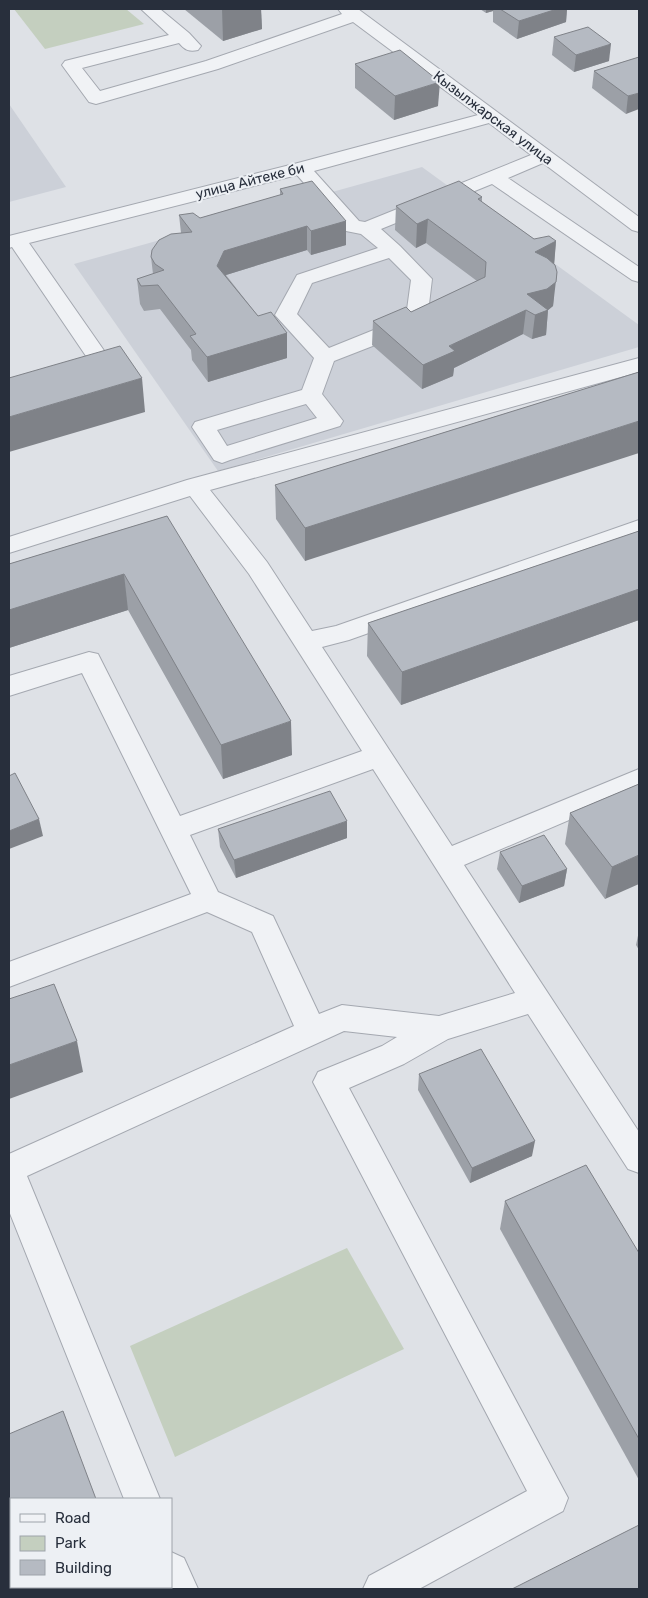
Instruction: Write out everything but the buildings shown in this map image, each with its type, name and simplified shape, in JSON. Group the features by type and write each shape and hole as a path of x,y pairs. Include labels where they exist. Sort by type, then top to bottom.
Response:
{"street":[{"path":"150,9 212,65"},
{"path":"183,37 71,65 96,98 212,65 352,12"},
{"name":"Кызылжарская улица","path":"352,12 639,226"},
{"name":"улица Айтеке би","path":"13,241 301,168 491,116"},
{"path":"301,168 353,227 367,228 544,156"},
{"path":"493,176 639,276"},
{"path":"311,395 325,357 416,321 422,279 393,250 367,228"},
{"path":"9,390 100,362 13,241"},
{"path":"325,357 286,315 304,279 393,250"},
{"path":"9,545 195,486 639,365"},
{"path":"311,395 332,421 222,455 203,426 302,397 311,395"},
{"path":"195,486 258,568 639,1159"},
{"path":"305,642 340,634 639,528"},
{"path":"9,686 89,661 208,900 263,924 312,1032"},
{"path":"173,830 379,756"},
{"path":"446,861 639,780"},
{"path":"9,975 208,900"},
{"path":"382,1589 550,1498 329,1082 393,1055 439,1030 535,999"},
{"path":"142,1498 9,1170 342,1018 439,1030"},
{"path":"172,1574 178,1589"}],"shaded area":[{"path":"9,104 66,187 9,202"},
{"path":"422,167 639,325 639,347 218,471 74,264"}],"green space":[{"path":"14,9 126,9 144,24 45,49"},
{"path":"347,1248 404,1349 175,1457 130,1346"}]}
